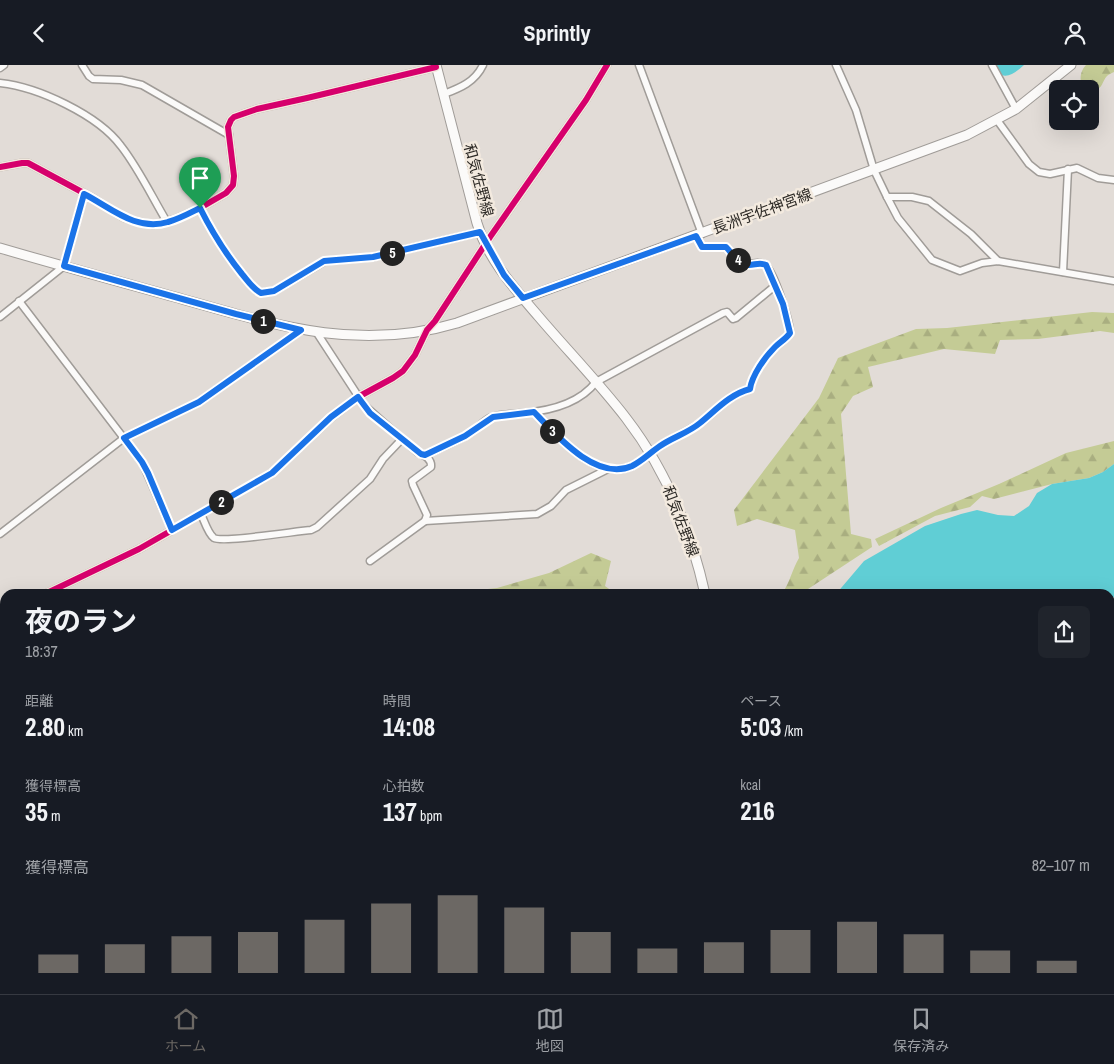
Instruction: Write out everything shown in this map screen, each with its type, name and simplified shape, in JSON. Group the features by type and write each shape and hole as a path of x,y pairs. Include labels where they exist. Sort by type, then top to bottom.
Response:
{"main road":[{"name":"長洲宇佐神宮線","path":"0,248 236,314 301,330 346,336 383,336 427,330 457,323 967,135 1016,109 1071,65"},
{"name":"和気佐野線","path":"436,66 480,232 485,244 504,275 627,419 650,453 668,486 682,518 696,557 704,589"}],"street":[{"path":"82,65 93,79 121,80 142,85 229,135"},
{"path":"444,95 468,84 478,74 483,65"},
{"path":"55,589 172,530 272,473 331,417 358,397 403,371 415,355 427,330 435,321 534,172 574,117 607,65"},
{"path":"370,561 425,521 537,514 551,506 566,490 608,469 632,466 650,453 694,428 736,393 750,389 751,379 758,369 774,348 790,333 783,304 766,265 762,263 744,264 726,247 702,247 639,65"},
{"path":"836,65 856,110 874,170 898,218 932,260 960,271 982,263 998,261 1114,281"},
{"path":"992,65 1016,109"},
{"path":"0,167 28,163 113,212 133,221 153,225 167,223 200,208 226,193 233,185 234,176 228,127 231,120 238,115 436,66"},
{"path":"0,83 22,87 53,99 88,118 107,132 120,145 133,164 167,223"},
{"path":"997,120 1033,169 1050,174 1076,168 1098,178 1114,180"},
{"path":"1063,273 1068,169"},
{"path":"0,317 64,266 84,194"},
{"path":"888,197 918,198 929,201 971,234 998,261"},
{"path":"200,208 213,234 230,258 253,287 261,293 274,291 324,261 373,257 480,232"},
{"path":"425,455 465,436 493,417 534,412 565,404 586,392 596,383 723,313 727,312 733,319 736,319 776,285"},
{"path":"20,301 142,462 172,530"},
{"path":"0,534 124,438 199,402 301,330"},
{"path":"317,333 370,413 417,452 425,455 432,464 431,467 414,478 412,483 427,515 425,521"},
{"path":"534,412 571,449 591,462 608,469"},
{"path":"201,514 211,535 216,539 243,538 317,527 370,479 383,459 402,439"}],"green space":[{"path":"1086,65 1114,65 1114,72 1107,76 1099,88 1099,80 1081,80 1083,69"},
{"path":"1092,312 1114,313 1114,333 1100,331 1038,339 1000,340 995,354 944,349 868,367 873,387 853,396 841,414 851,534 871,539 872,547 808,589 785,589 799,558 795,530 757,519 737,526 734,510 819,398 838,358 916,329 947,328"},
{"path":"1114,441 1114,464 1103,472 1089,478 1052,484 994,499 982,496 970,507 935,516 879,546 875,539 1066,453"},
{"path":"591,553 611,561 605,586 609,589 488,589 497,588 549,573"}],"water":[{"path":"995,65 1024,65 1013,73 1004,76 1001,75"},
{"path":"1114,464 1114,589 840,589 864,561 925,526 977,510 998,515 1014,516 1029,506 1037,493 1052,484 1089,478 1103,472"}],"cycle path":[{"path":"55,589 139,549 272,473 331,418 358,397 403,371 415,355 427,330 586,100 607,65"},
{"path":"0,167 28,163 93,198 124,218 153,225 175,219 200,208 226,193 233,185 234,176 228,127 234,117 257,109 436,67"}],"route":[{"path":"84,194 124,218 153,225 167,223 200,208 213,234 230,258 253,287 261,293 274,291 324,261 373,257 480,232 504,275 523,298 696,236 702,247 726,247 744,264 762,263 766,265 783,304 790,333 788,337 774,348 758,369 751,379 750,389 736,393 694,428 660,445 638,462 626,468 608,469 591,462 571,449 534,412 493,417 473,432 425,455 421,454 370,413 358,397 331,417 272,473 172,530 148,473 124,438 199,402 301,330 276,325 64,266 84,194"}]}
